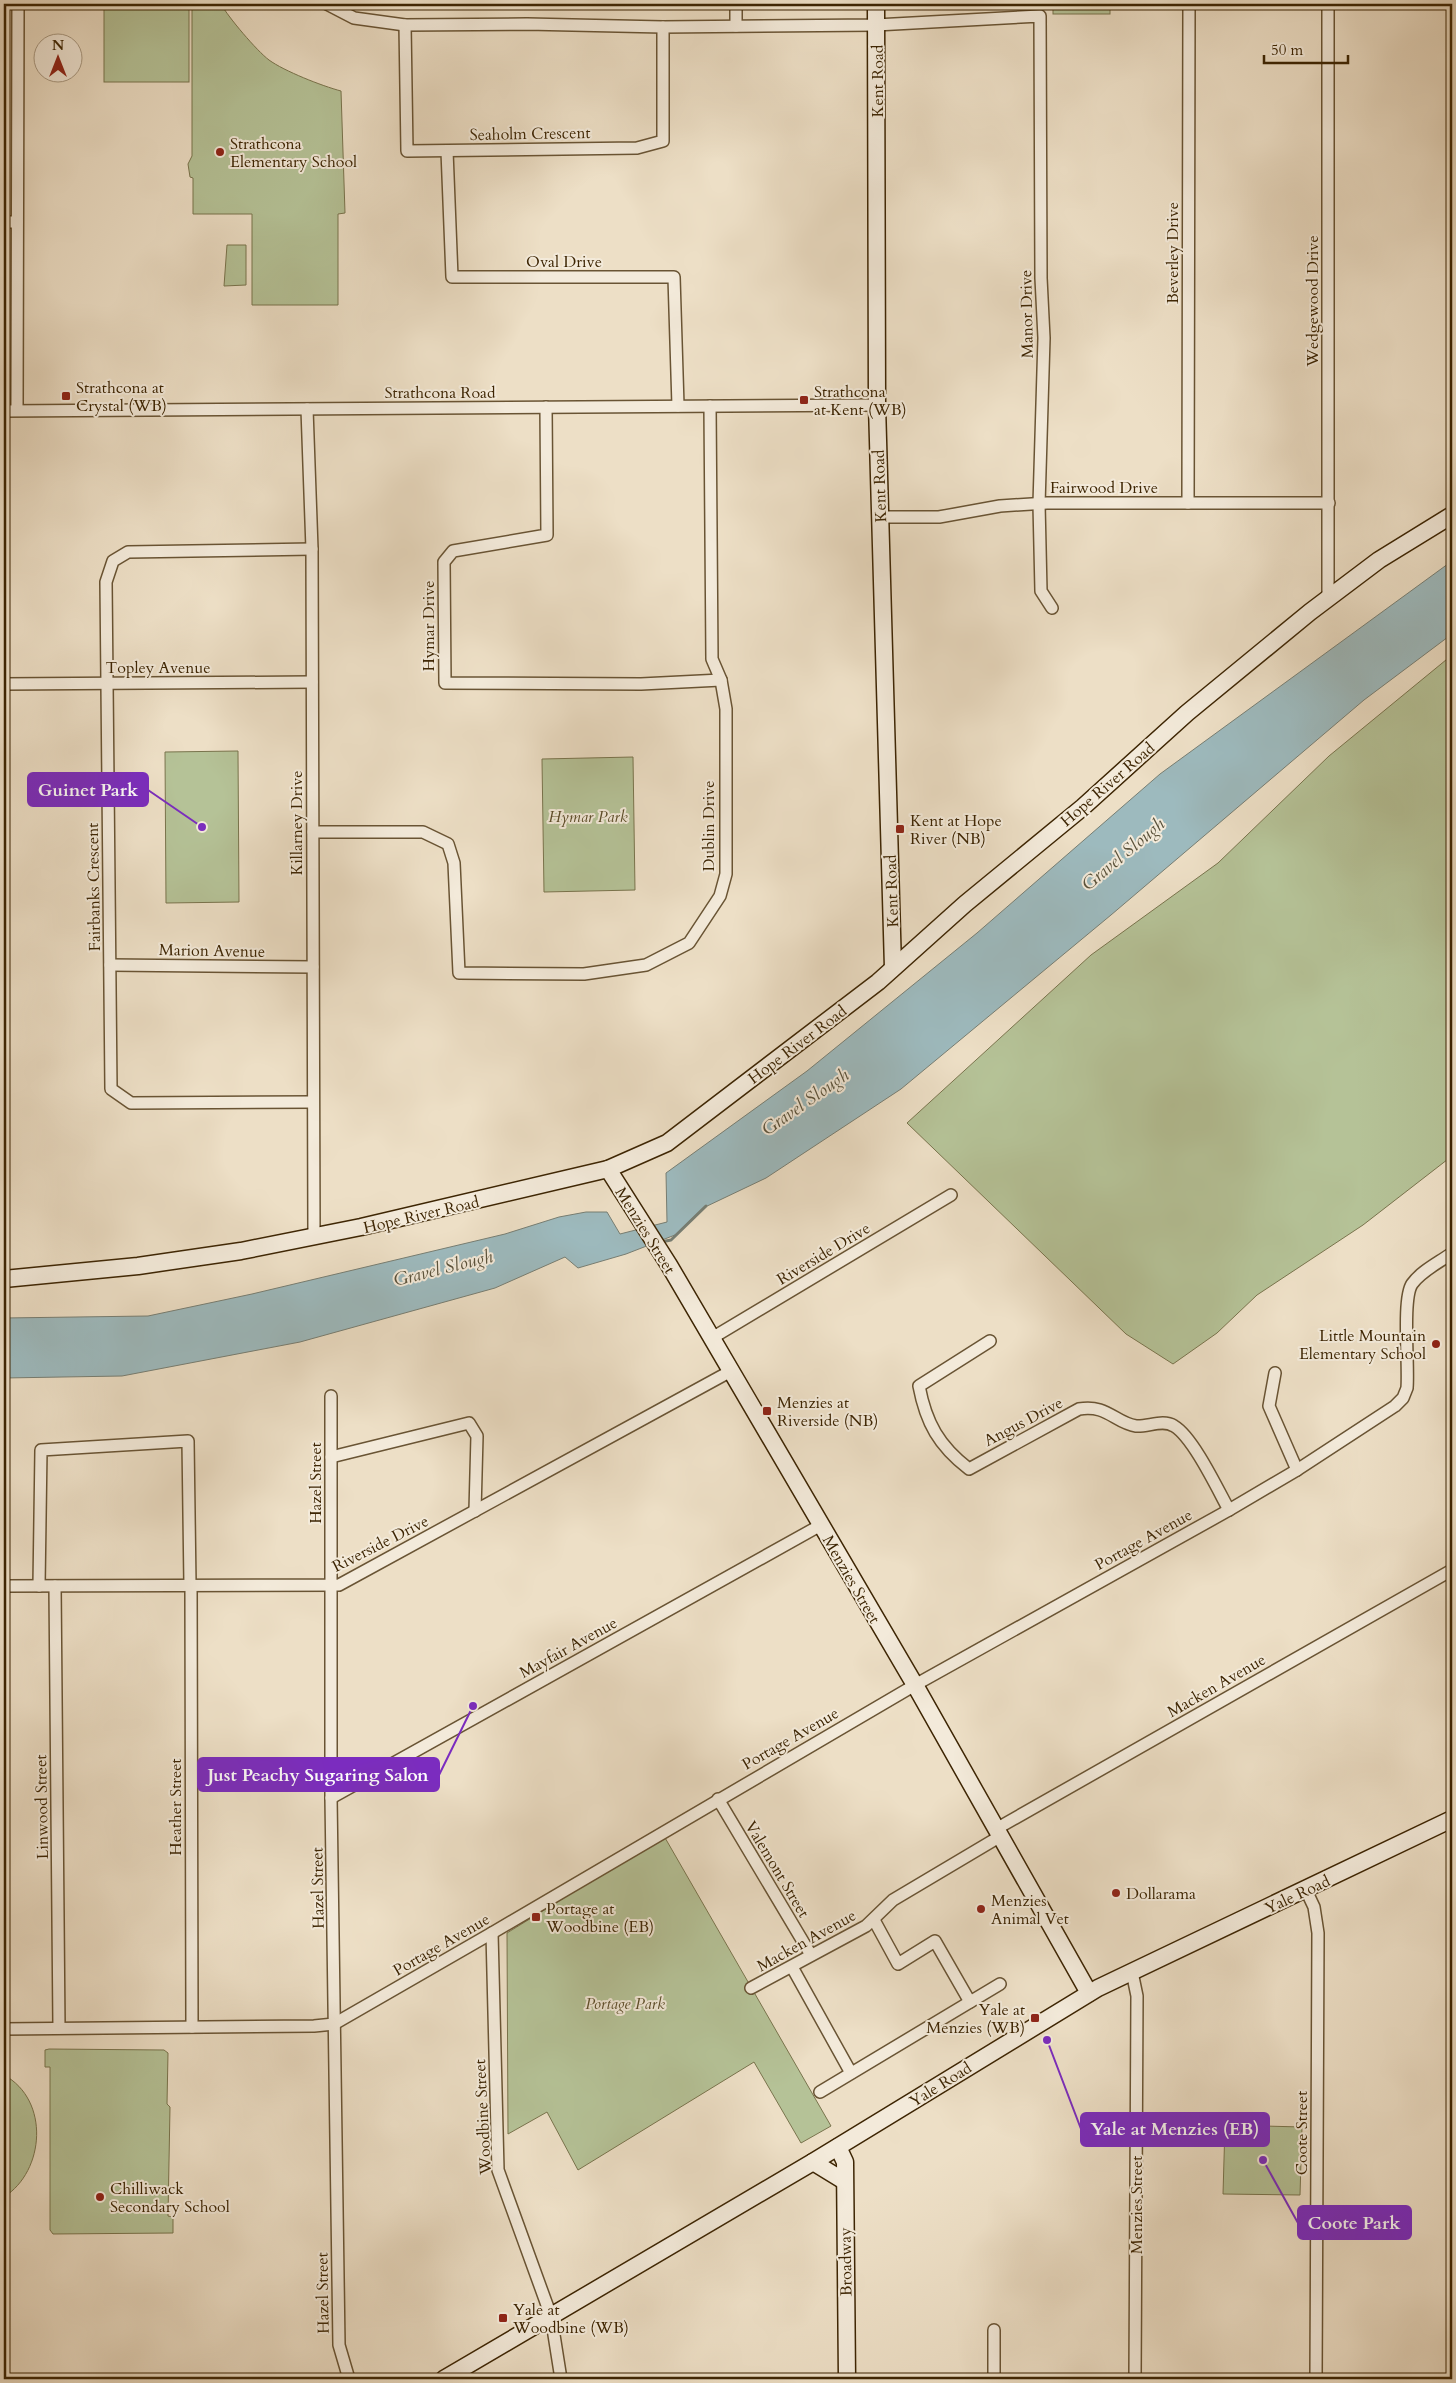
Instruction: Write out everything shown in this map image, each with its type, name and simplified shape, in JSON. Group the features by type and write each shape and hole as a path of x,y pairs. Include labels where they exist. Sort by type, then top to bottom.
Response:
{"street":[{"path":"328,4 354,18 406,25 526,24 663,27 876,25"},
{"path":"736,4 736,26"},
{"name":"Kent Road","path":"876,4 877,405 893,968"},
{"name":"Beverley Drive","path":"1188,503 1189,4"},
{"name":"Wedgewood Drive","path":"1328,4 1328,599"},
{"path":"17,410 18,6"},
{"name":"Manor Drive","path":"876,25 1040,16 1041,278 1044,338 1039,504 1041,592 1052,608"},
{"name":"Seaholm Crescent","path":"406,25 407,150 637,148 663,141 663,27"},
{"name":"Oval Drive","path":"447,150 452,277 674,277 678,406"},
{"path":"4,222 17,222"},
{"name":"Strathcona Road","path":"4,410 877,405"},
{"name":"Dublin Drive","path":"313,832 423,832 448,844 454,863 459,973 584,974 646,965 689,943 720,896 726,874 726,709 720,680 712,659 710,406"},
{"name":"Hymar Drive","path":"546,407 547,535 454,551 444,562 445,683 641,684 720,680"},
{"name":"Killarney Drive","path":"307,409 312,549 314,1236"},
{"name":"Fairwood Drive","path":"880,517 939,517 1000,506 1039,504 1329,503"},
{"name":"Hope River Road","path":"4,1279 148,1264 241,1251 483,1200 608,1169 667,1143 893,968 965,904 1082,807 1187,713 1328,599 1379,560 1452,515"},
{"name":"Fairbanks Crescent","path":"312,549 128,552 113,561 106,582 111,1089 131,1103 313,1102"},
{"name":"Topley Avenue","path":"4,684 312,682"},
{"name":"Marion Avenue","path":"110,965 313,967"},
{"name":"Menzies Street","path":"608,1169 669,1265 712,1338 914,1685 1089,1993"},
{"name":"Riverside Drive","path":"712,1338 951,1195"},
{"name":"Portage Avenue","path":"4,2029 314,2026 334,2024 492,1934 914,1685 1230,1510 1297,1470 1403,1398 1408,1382 1409,1291 1416,1279 1452,1253"},
{"name":"Angus Drive","path":"990,1341 919,1386 924,1413 935,1433 950,1454 969,1469 1079,1409 1089,1408 1100,1410 1136,1426 1156,1423 1174,1426 1193,1447 1230,1510"},
{"name":"Riverside Drive","path":"4,1586 339,1585 731,1371"},
{"path":"1275,1373 1269,1406 1297,1470"},
{"name":"Hazel Street","path":"331,1396 331,1798 339,2344 349,2379"},
{"path":"331,1457 469,1423 476,1436 475,1511"},
{"name":"Heather Street","path":"40,1586 40,1450 188,1441 192,2027"},
{"name":"Mayfair Avenue","path":"331,1798 821,1525"},
{"name":"Macken Avenue","path":"751,1988 874,1920 893,1900 998,1833 1452,1570"},
{"name":"Linwood Street","path":"56,1586 59,2028"},
{"name":"Valemont Street","path":"718,1799 811,1955"},
{"name":"Yale Road","path":"444,2379 813,2162 1089,1993 1452,1819"},
{"name":"Coote Street","path":"1306,1890 1314,1907 1318,1933 1316,2379"},
{"path":"874,1920 898,1964 935,1941 970,2002"},
{"name":"Woodbine Street","path":"492,1934 498,2170 551,2316 561,2379"},
{"path":"792,1967 851,2072"},
{"name":"Menzies Street","path":"1132,1972 1137,1996 1135,2379"},
{"path":"820,2092 1000,1984"},
{"name":"Broadway","path":"838,2147 844,2162 847,2379"},
{"path":"813,2162 844,2181"},
{"path":"994,2330 994,2379"}],"green space":[{"path":"104,4 189,4 189,82 104,82"},
{"path":"192,4 221,4 243,34 269,60 304,78 341,91 345,213 338,214 338,305 252,305 252,214 193,214 193,178 190,177 188,164 192,156"},
{"path":"1053,4 1110,4 1110,14 1053,14"},
{"path":"227,245 246,245 246,285 224,286"},
{"path":"1452,655 1452,1156 1363,1225 1257,1295 1217,1333 1173,1364 1126,1334 907,1123 1091,955 1218,863 1329,756"},
{"path":"238,751 239,902 166,903 165,752"},
{"name":"Hymar Park","path":"633,757 635,890 544,892 542,759"},
{"name":"Portage Park","path":"664,1836 831,2126 801,2143 754,2062 578,2170 547,2112 508,2134 507,1933"},
{"path":"45,2050 164,2050 168,2053 167,2104 170,2107 168,2216 173,2217 173,2233 53,2234 50,2230 50,2067 45,2067"},
{"path":"4,2075 19,2086 29,2101 35,2118 37,2136 34,2154 28,2170 18,2185 4,2197"},
{"path":"1225,2125 1302,2127 1300,2195 1223,2194"}],"water":[{"path":"1452,561 1452,634 1364,700 1111,915 901,1089 766,1178 703,1208 675,1235 626,1254 578,1268 565,1257 495,1288 300,1342 122,1376 4,1378 4,1318 148,1316 252,1294 505,1234 559,1217 586,1212 607,1212 620,1234 667,1222 666,1173 807,1071 977,933 1160,774"}],"waterway":[{"name":"Gravel Slough","path":"661,1242 671,1240 706,1206"}],"place":[{"name":"Strathcona Elementary School","path":"220,152"},
{"name":"Strathcona at Crystal (WB)","path":"66,396"},
{"name":"Strathcona at Kent (WB)","path":"804,400"},
{"name":"Guinet Park","path":"202,827"},
{"name":"Kent at Hope River (NB)","path":"900,829"},
{"name":"Little Mountain Elementary School","path":"1436,1344"},
{"name":"Menzies at Riverside (NB)","path":"767,1411"},
{"name":"Just Peachy Sugaring Salon","path":"473,1706"},
{"name":"Dollarama","path":"1116,1893"},
{"name":"Menzies Animal Vet","path":"981,1909"},
{"name":"Portage at Woodbine (EB)","path":"536,1917"},
{"name":"Yale at Menzies (WB)","path":"1035,2018"},
{"name":"Yale at Menzies (EB)","path":"1047,2040"},
{"name":"Coote Park","path":"1263,2160"},
{"name":"Chilliwack Secondary School","path":"100,2197"},
{"name":"Yale at Woodbine (WB)","path":"503,2318"}]}
